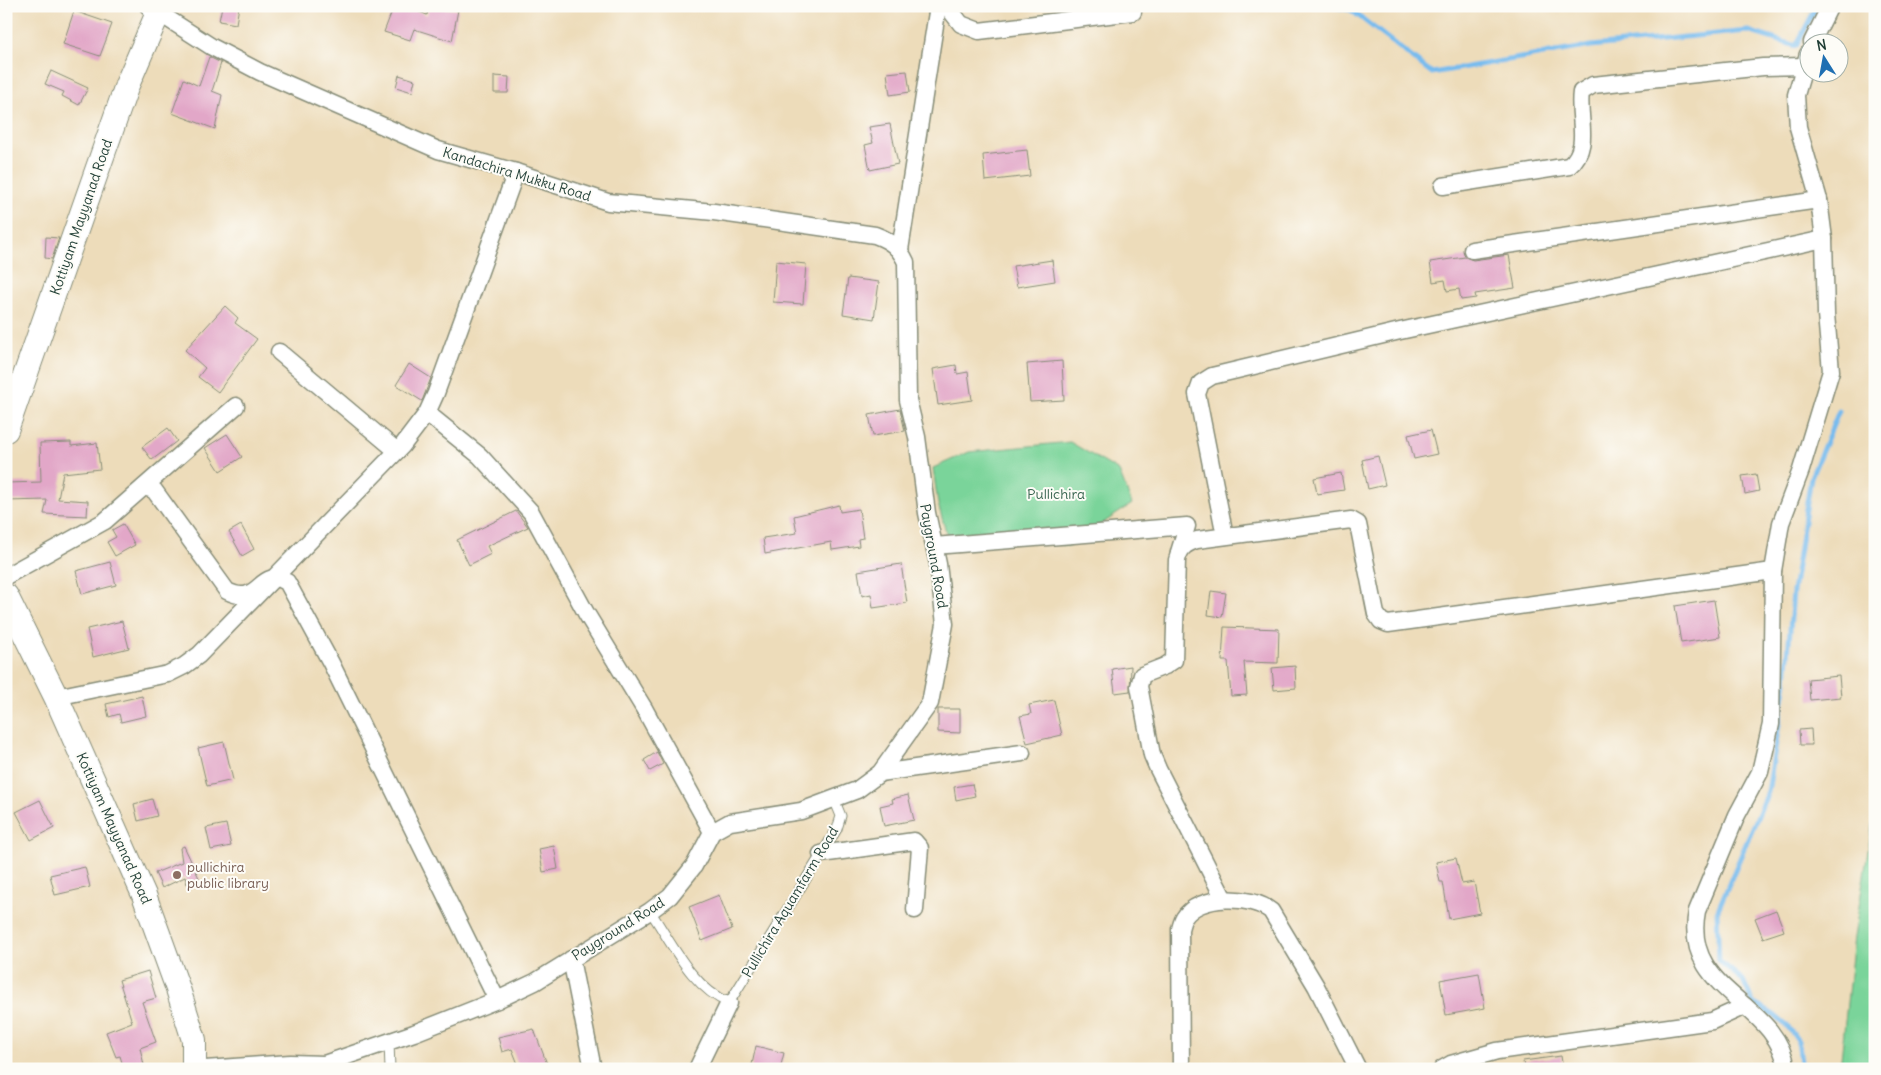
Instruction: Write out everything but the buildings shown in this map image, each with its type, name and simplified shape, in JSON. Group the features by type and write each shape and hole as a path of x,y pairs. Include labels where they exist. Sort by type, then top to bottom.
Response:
{"main road":[{"name":"Kottiyam Mayyanad Road","path":"6,430 127,85 156,8"},
{"name":"Kottiyam Mayyanad Road","path":"6,596 56,697 144,895 194,1040 194,1069"}],"street":[{"path":"900,250 938,6"},
{"path":"947,6 961,24 979,31 1133,12"},
{"path":"1817,32 1830,6"},
{"name":"Kandachira Mukku Road","path":"156,8 212,47 260,72 438,150 516,172 608,202 714,212 875,235 887,239 900,250"},
{"path":"1443,186 1569,166 1575,162 1582,148 1581,92 1593,85 1798,61"},
{"path":"1787,1069 1785,1057 1775,1036 1745,1006 1726,992 1700,955 1695,942 1694,927 1697,911 1733,823 1760,772 1771,724 1773,571 1781,522 1804,461 1831,370 1826,314 1824,238 1819,200 1798,127 1796,95 1800,82"},
{"path":"56,697 168,674 184,666 199,655 397,451 426,413 516,172"},
{"path":"1472,250 1819,200"},
{"path":"1225,536 1197,394 1201,383 1212,376 1400,331 1824,238"},
{"name":"Payground Road","path":"205,1069 290,1062 324,1064 389,1042 497,1000 535,982 650,912 670,896 694,866 712,832 730,822 801,811 857,790 880,773 930,703 945,624 934,546 926,513 917,437 908,400 908,278 906,262 900,250"},
{"path":"279,352 397,451"},
{"path":"6,576 93,529 236,406"},
{"path":"426,413 480,456 530,512 586,613 645,710 712,832"},
{"path":"144,487 154,490 226,591 237,597 245,597 265,581 274,578 287,582 331,663 497,1000"},
{"path":"1180,552 1186,544 1196,540 1351,520 1358,524 1376,614 1381,621 1388,624 1773,571"},
{"path":"934,546 1187,526 1177,560 1174,660 1165,666 1142,675 1139,686 1152,755 1224,899"},
{"path":"880,773 1022,753"},
{"path":"821,854 914,841 920,848 915,910"},
{"path":"1181,1069 1180,929 1184,918 1196,906 1224,899 1263,904 1271,911 1316,986 1358,1069"},
{"path":"571,959 593,1069"},
{"name":"Pullichira Aquamfarm Road","path":"697,1069 729,1003"},
{"path":"1442,1069 1451,1064 1497,1051 1712,1021 1745,1006"}],"lane":[{"name":"Pullichira Aquamfarm Road","path":"729,1003 837,829 841,816 834,799"},
{"path":"650,912 698,982 718,998 729,1003"},
{"path":"389,1042 390,1069"}],"green space":[{"name":"Pullichira","path":"1070,442 1119,471 1132,504 1068,546 1037,540 948,539 938,504 933,468 969,452"},
{"path":"1875,808 1875,1069 1840,1069 1854,937"}],"waterway":[{"path":"1332,6 1351,10 1432,73 1591,46 1748,31 1796,46 1817,6"},
{"path":"1802,1069 1798,1041 1788,1027 1774,1015 1753,1003 1743,980 1719,961 1717,912 1768,792 1786,681 1793,592 1811,477 1839,411"}],"place":[{"name":"pullichira public library","path":"177,875"}]}
